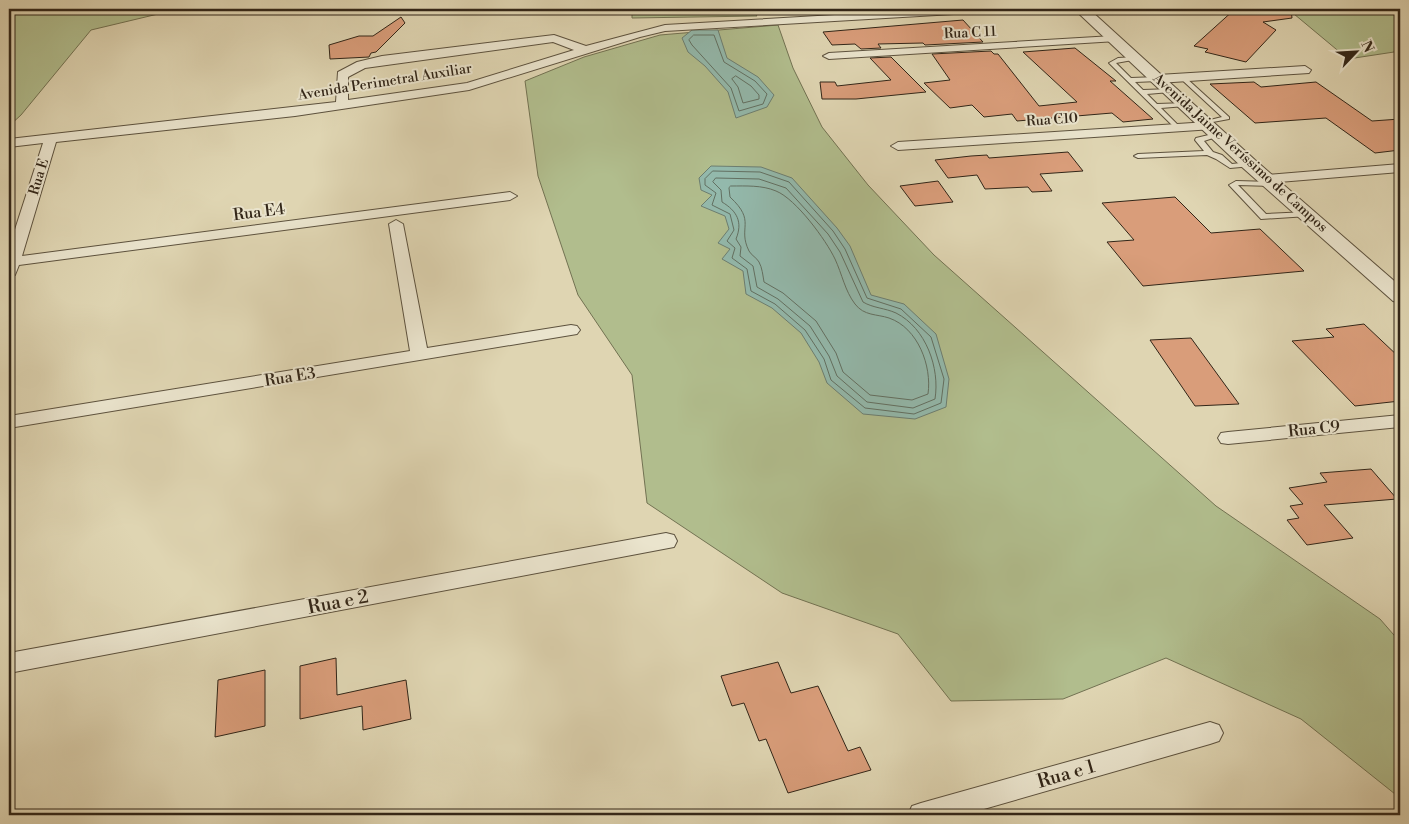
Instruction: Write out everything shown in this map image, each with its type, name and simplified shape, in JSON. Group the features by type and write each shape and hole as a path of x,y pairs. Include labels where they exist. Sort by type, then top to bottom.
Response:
{"street":[{"name":"Avenida Perimetral Auxiliar","path":"50,138 342,105 469,86 665,28 880,12 988,9"},
{"name":"Avenida Jaime Veríssimo de Campos","path":"1081,9 1249,164 1400,297"},
{"path":"342,105 342,75 361,66 382,60 554,38 586,50"},
{"name":"Rua C 11","path":"829,56 1114,39"},
{"path":"1164,85 1182,78 1305,70"},
{"name":"Rua C10","path":"898,146 1178,128 1210,128"},
{"path":"9,143 50,138"},
{"name":"Rua E","path":"10,266 50,138"},
{"path":"1270,181 1400,168"},
{"name":"Rua E4","path":"10,266 510,196"},
{"path":"396,224 420,356"},
{"name":"Rua E3","path":"9,422 571,330"},
{"name":"Rua C9","path":"1228,438 1400,421"},
{"name":"Rua e 2","path":"9,663 666,541"},
{"name":"Rua e 1","path":"921,815 1210,734"}],"lane":[{"path":"1135,59 1118,60 1112,63 1178,128"},
{"path":"1182,78 1227,117 1210,128 1199,140 1210,153 1230,166 1249,164"},
{"path":"1130,80 1164,85"},
{"path":"1142,92 1164,85"},
{"path":"1156,106 1185,104"},
{"path":"1138,156 1210,153"},
{"path":"1270,181 1236,183 1233,185 1264,217 1308,214"}],"green space":[{"path":"9,9 179,9 91,30 21,115 9,126"},
{"path":"632,9 752,9 757,16 632,18"},
{"path":"1288,9 1400,9 1400,42 1394,52 1348,59"},
{"path":"778,25 793,68 822,127 868,185 934,255 1216,506 1380,619 1400,642 1400,798 1301,719 1166,658 1063,699 951,701 898,634 782,593 647,503 632,375 578,295 538,176 525,81 584,57 660,35"}],"water":[{"path":"692,30 718,30 727,58 758,77 774,95 767,107 736,118 728,92 705,66 688,52 682,38"},
{"path":"711,166 761,167 792,178 837,228 850,246 871,295 904,304 936,334 949,379 946,407 915,419 863,414 827,383 819,362 801,333 772,308 746,294 743,271 722,259 730,249 718,243 729,229 725,216 701,206 712,195 701,190 699,178"}],"building":[{"path":"1235,9 1291,9 1292,18 1263,22 1276,30 1246,62 1205,52 1208,49 1194,46"},
{"path":"401,17 405,23 376,52 371,53 369,57 330,59 329,45 359,36 373,36"},
{"path":"963,20 983,42 925,45 923,43 878,44 881,48 861,49 855,44 832,45 823,32"},
{"path":"1075,48 1116,81 1110,81 1153,119 1123,122 1112,113 1017,121 1012,114 984,117 972,105 950,108 924,83 950,80 932,54 991,51 994,54 998,54 1039,106 1077,102 1023,52"},
{"path":"891,57 926,92 856,99 822,99 820,82 835,82 837,86 891,80 870,58"},
{"path":"1254,82 1261,87 1316,82 1372,121 1400,119 1400,150 1375,153 1326,118 1255,123 1210,84"},
{"path":"1068,152 1083,171 1040,174 1052,191 1032,192 1028,187 985,189 977,175 948,178 935,160 987,155 989,158"},
{"path":"938,181 953,202 915,206 900,186"},
{"path":"1175,197 1211,233 1260,229 1304,271 1143,286 1107,242 1134,240 1102,203"},
{"path":"1364,324 1400,358 1400,401 1355,406 1292,341 1334,337 1326,329"},
{"path":"1191,338 1239,404 1195,406 1150,340"},
{"path":"1371,469 1397,499 1324,505 1353,538 1307,545 1287,520 1299,518 1290,506 1303,504 1289,488 1327,482 1320,473"},
{"path":"336,658 337,695 406,680 411,719 363,730 362,706 300,719 300,666"},
{"path":"778,662 791,693 818,686 848,751 860,747 871,770 788,793 766,739 759,741 744,703 732,706 721,676"},
{"path":"265,670 265,726 215,737 218,680"}]}
